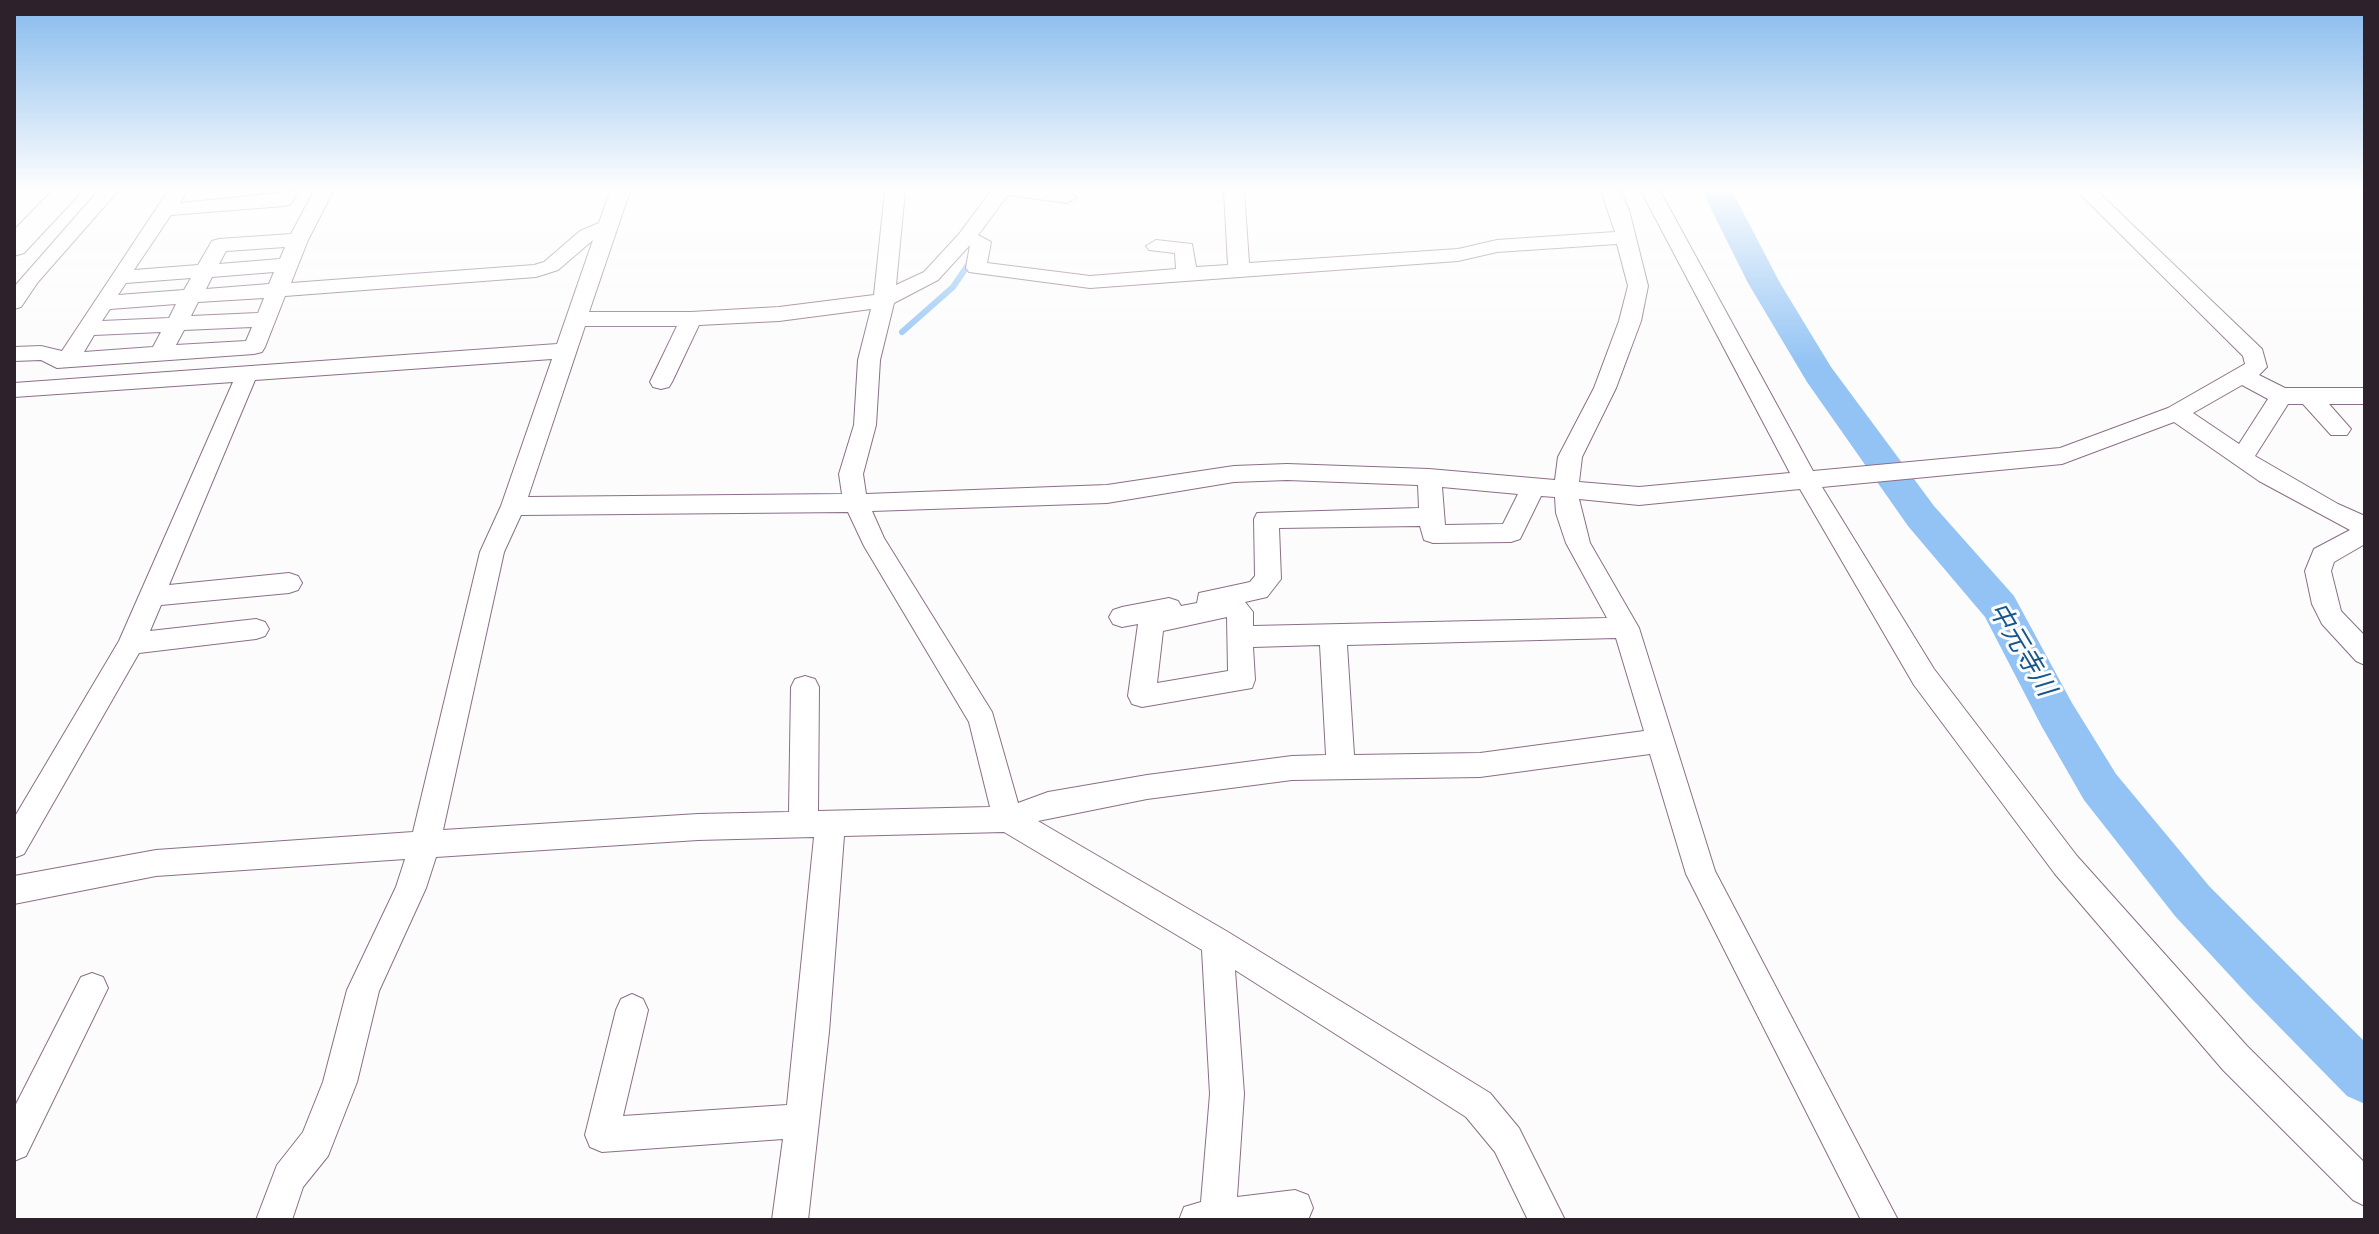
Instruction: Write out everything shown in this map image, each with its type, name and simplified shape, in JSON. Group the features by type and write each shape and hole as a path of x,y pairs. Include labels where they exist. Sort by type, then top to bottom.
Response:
{"street":[{"path":"14,302 57,249"},
{"path":"68,360 139,249"},
{"path":"160,354 217,249"},
{"path":"14,366 254,347 295,249"},
{"path":"103,303 536,271 551,266 571,249"},
{"path":"274,1220 289,1177 316,1144 340,1082 363,990 411,888 425,844 492,552 513,506 563,351 579,319 600,249"},
{"path":"889,249 884,299 869,360 865,425 851,474 856,503 873,540 982,720 1008,819 1217,942 1478,1105 1507,1140 1547,1220"},
{"path":"579,319 691,319 857,306 884,299 931,276 956,249"},
{"path":"980,249 976,268 1090,282 1458,255 1486,249"},
{"path":"1185,249 1186,274"},
{"path":"1238,249 1239,270"},
{"path":"1629,249 1638,286 1630,321 1605,388 1570,457 1566,488 1568,513 1578,543 1626,628 1701,874 1880,1220"},
{"path":"1683,249 1816,479 1924,677 2066,865 2235,1058 2365,1188"},
{"path":"513,506 856,503 981,496 1107,494 1247,474 1429,477 1639,496 2062,456 2176,413 2256,367 2254,354 2145,249"},
{"path":"119,277 288,265"},
{"path":"87,329 265,319"},
{"path":"661,382 691,319"},
{"path":"14,390 563,351"},
{"path":"14,354 41,353 68,360"},
{"path":"14,845 131,644 247,374"},
{"path":"2242,375 2281,396 2365,396"},
{"path":"2307,394 2339,429"},
{"path":"2242,458 2281,396"},
{"path":"2176,413 2242,458 2329,510 2365,526"},
{"path":"1429,477 1433,534 1511,533 1534,486"},
{"path":"1122,617 1258,590 1268,579 1266,519 1432,517"},
{"path":"2365,533 2323,556 2318,571 2331,617 2365,654"},
{"path":"152,596 289,583"},
{"path":"1230,606 1240,612 1239,637 1242,680 1142,696 1151,623 1230,606"},
{"path":"1239,637 1626,628"},
{"path":"131,644 256,629"},
{"path":"1333,635 1341,768"},
{"path":"790,1220 813,1032 816,822 805,687"},
{"path":"14,890 156,863 816,822 1008,819 1048,805 1147,787 1292,768 1480,765 1660,741"},
{"path":"1217,942 1227,1094 1207,1219 1295,1208"},
{"path":"14,1144 92,988"},
{"path":"632,1010 602,1135 802,1121"}],"waterway":[{"name":"中元寺川","path":"1746,249 1819,374 1921,516 2000,607 2057,715 2100,787 2192,901 2365,1078"},
{"path":"902,332 953,287 970,262"}]}
